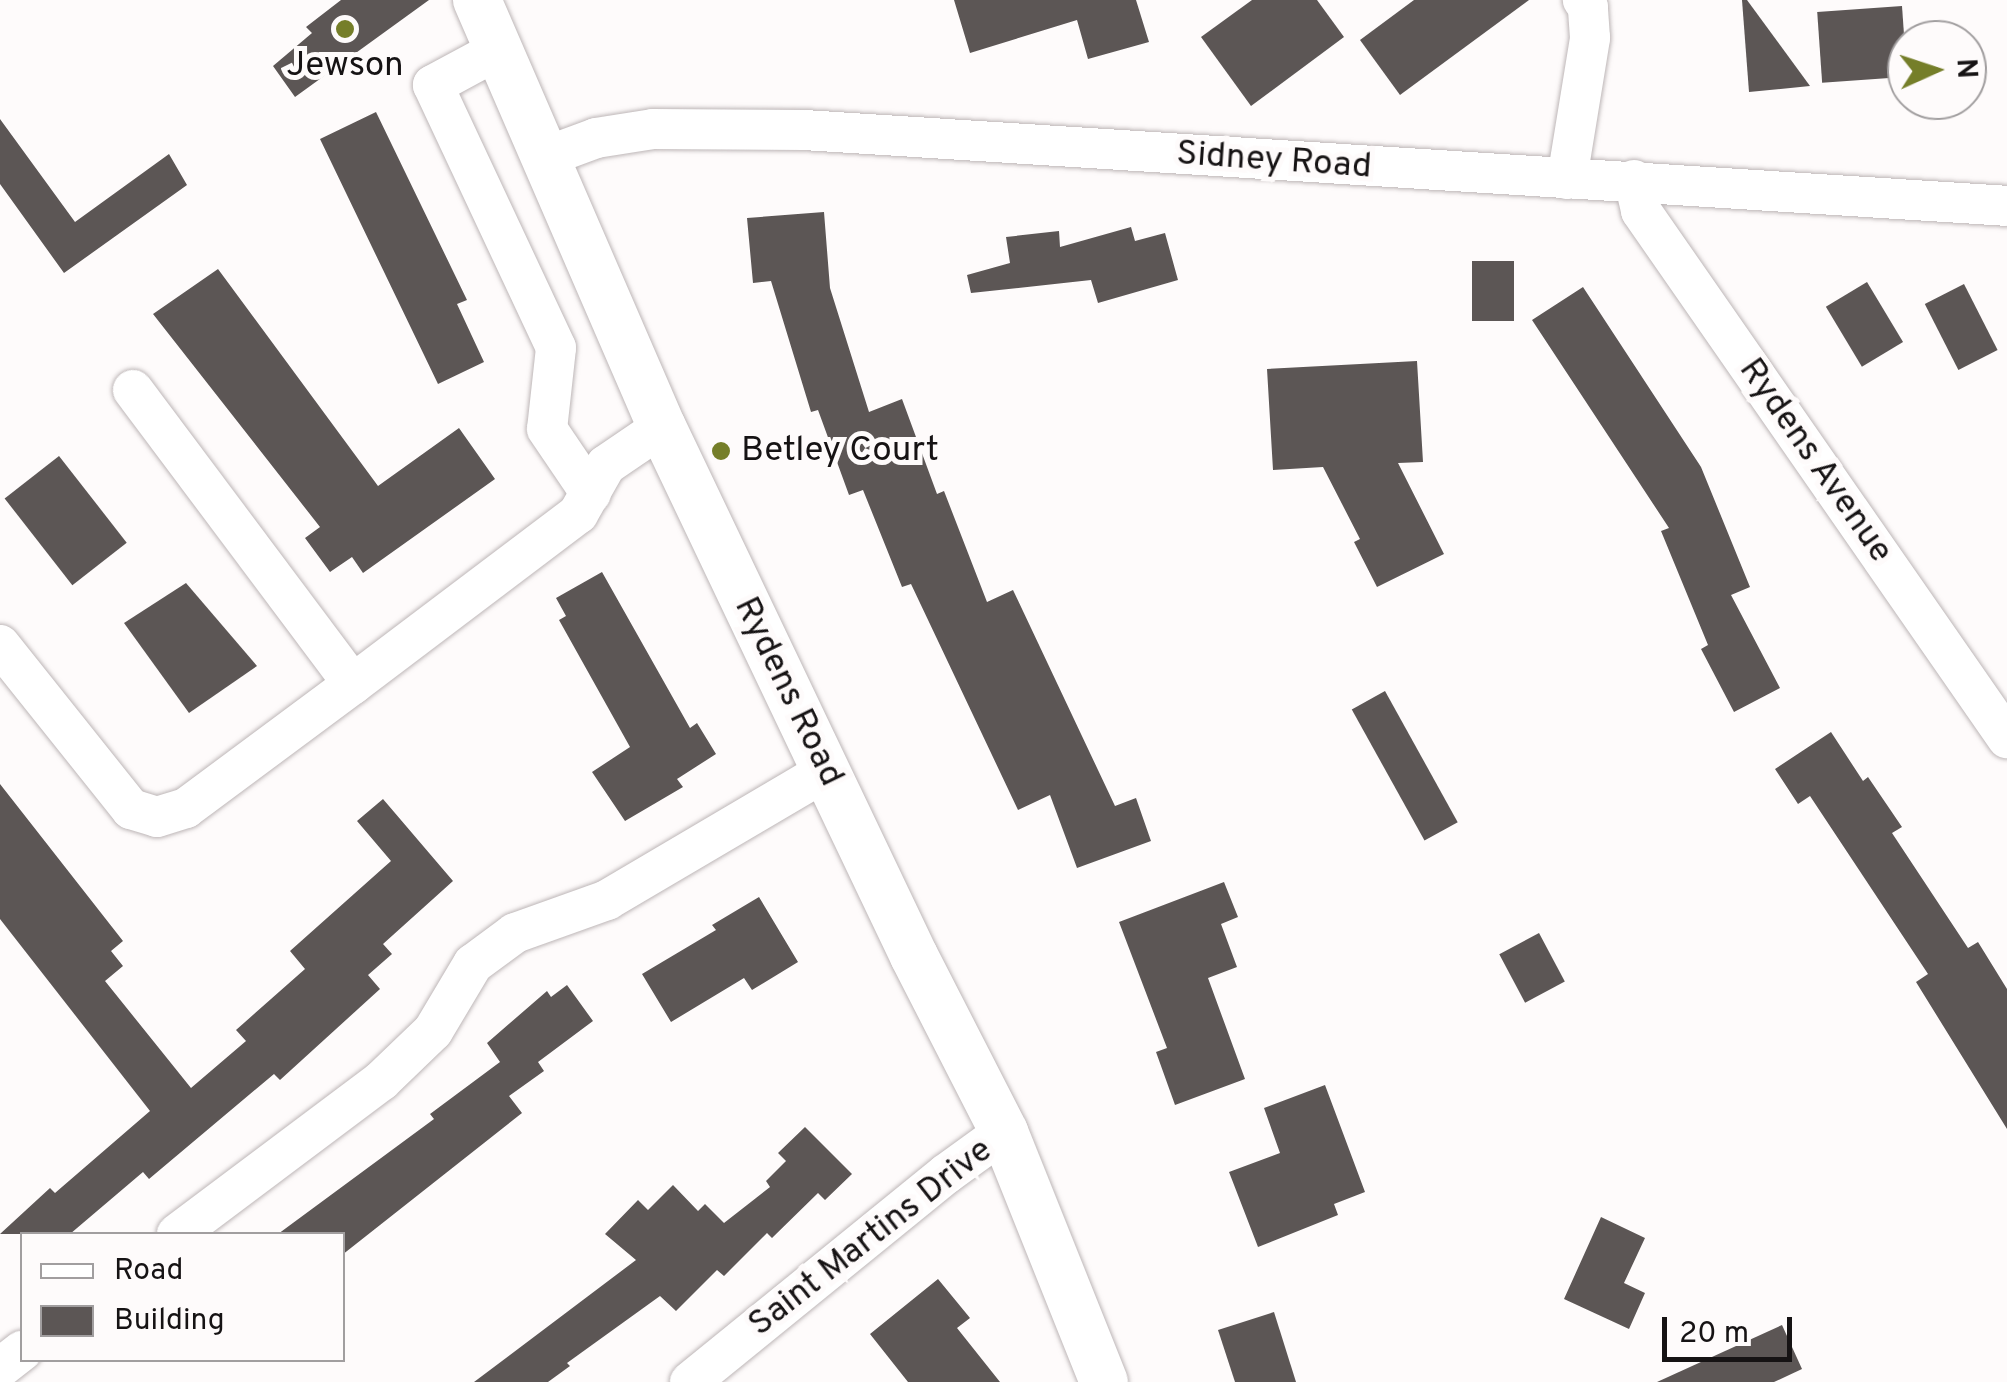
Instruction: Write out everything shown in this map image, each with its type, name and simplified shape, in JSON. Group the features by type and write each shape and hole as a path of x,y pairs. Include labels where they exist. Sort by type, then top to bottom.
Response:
{"street":[{"name":"Rydens Road","path":"477,0 662,427 1004,1132 1104,1382"},
{"path":"1567,179 1590,38 1588,7 1583,0"},
{"path":"498,50 433,84 556,348 547,430 591,494"},
{"name":"Sidney Road","path":"544,157 596,138 653,129 804,130 2007,206"},
{"name":"Rydens Avenue","path":"1634,180 1641,211 2007,738"},
{"path":"132,390 353,684"},
{"path":"0,645 131,810 157,817 186,808 578,514 606,465 662,427"},
{"path":"180,1232 381,1080 433,1031 473,964 515,933 607,900 826,771"},
{"name":"Saint Martins Drive","path":"690,1382 946,1174 1004,1132"},
{"path":"0,1368 20,1353"}],"building":[{"path":"341,0 429,0 295,97 273,66 312,33 306,27"},
{"path":"954,0 1136,0 1149,42 1088,59 1077,20 970,53"},
{"path":"1252,0 1317,0 1344,37 1251,106 1201,37"},
{"path":"1414,0 1529,0 1400,95 1360,40"},
{"path":"1742,0 1747,0 1810,86 1749,92"},
{"path":"1902,6 1903,20 1887,20 1887,78 1822,83 1817,12"},
{"path":"376,112 467,300 457,304 484,362 438,384 320,139"},
{"path":"0,119 75,222 169,154 187,185 64,273 0,184"},
{"path":"824,212 830,288 869,412 902,399 937,494 944,491 987,602 1013,590 1115,806 1136,798 1151,841 1077,868 1050,795 1018,810 911,584 902,587 863,490 849,495 818,410 811,412 771,281 753,283 747,218"},
{"path":"1131,227 1135,241 1165,233 1178,280 1098,303 1091,280 971,293 967,275 1010,263 1006,237 1059,231 1060,247"},
{"path":"1472,261 1514,261 1514,321 1472,321"},
{"path":"218,269 378,486 459,428 495,479 363,573 352,557 330,572 305,538 320,527 153,314"},
{"path":"1867,282 1903,342 1862,367 1826,307"},
{"path":"1964,284 1998,350 1958,370 1925,304"},
{"path":"1583,287 1701,467 1750,587 1731,595 1780,688 1734,712 1701,649 1708,645 1661,531 1669,528 1532,320"},
{"path":"1417,361 1423,462 1398,463 1444,554 1377,587 1354,542 1360,539 1323,467 1273,470 1267,369"},
{"path":"59,456 127,543 72,585 5,498"},
{"path":"602,572 690,728 697,723 716,754 677,779 683,787 625,821 592,772 630,747 559,620 566,616 556,598"},
{"path":"186,583 257,666 189,713 124,623"},
{"path":"1385,691 1458,822 1424,841 1352,709"},
{"path":"1831,732 1863,781 1868,777 1902,827 1892,833 1968,948 1978,942 2007,989 2007,1129 1916,982 1928,974 1810,796 1798,804 1775,769"},
{"path":"0,784 123,941 111,951 123,966 105,981 191,1088 246,1041 236,1030 305,969 290,951 391,861 357,821 383,799 453,881 383,944 392,954 368,975 380,989 280,1080 274,1074 149,1179 143,1172 72,1232 0,1234 50,1188 55,1193 150,1111 0,919"},
{"path":"1224,882 1238,917 1221,924 1237,967 1208,978 1245,1079 1175,1105 1156,1052 1167,1048 1119,922"},
{"path":"759,897 798,962 752,990 744,978 671,1022 642,974 716,930 712,925"},
{"path":"1539,933 1565,982 1525,1003 1499,954"},
{"path":"567,985 593,1021 538,1062 544,1071 509,1096 522,1113 345,1253 345,1232 281,1232 434,1119 430,1114 500,1062 487,1043 547,991 551,997"},
{"path":"1325,1085 1365,1192 1334,1204 1338,1215 1258,1247 1229,1172 1280,1153 1264,1108"},
{"path":"805,1127 852,1174 825,1200 818,1193 772,1238 767,1233 724,1276 717,1270 676,1311 660,1296 567,1363 570,1366 548,1382 474,1382 636,1260 605,1234 638,1200 648,1210 673,1185 698,1211 705,1204 724,1223 770,1187 766,1181 786,1161 778,1153"},
{"path":"1601,1217 1645,1238 1624,1283 1645,1293 1629,1329 1564,1299"},
{"path":"938,1279 970,1318 957,1328 1000,1382 908,1382 870,1334"},
{"path":"1274,1312 1296,1382 1235,1382 1218,1330"},
{"path":"1782,1325 1802,1369 1774,1382 1657,1382"}],"place":[{"name":"Jewson","path":"345,29"},
{"name":"Betley Court","path":"721,451"}]}
